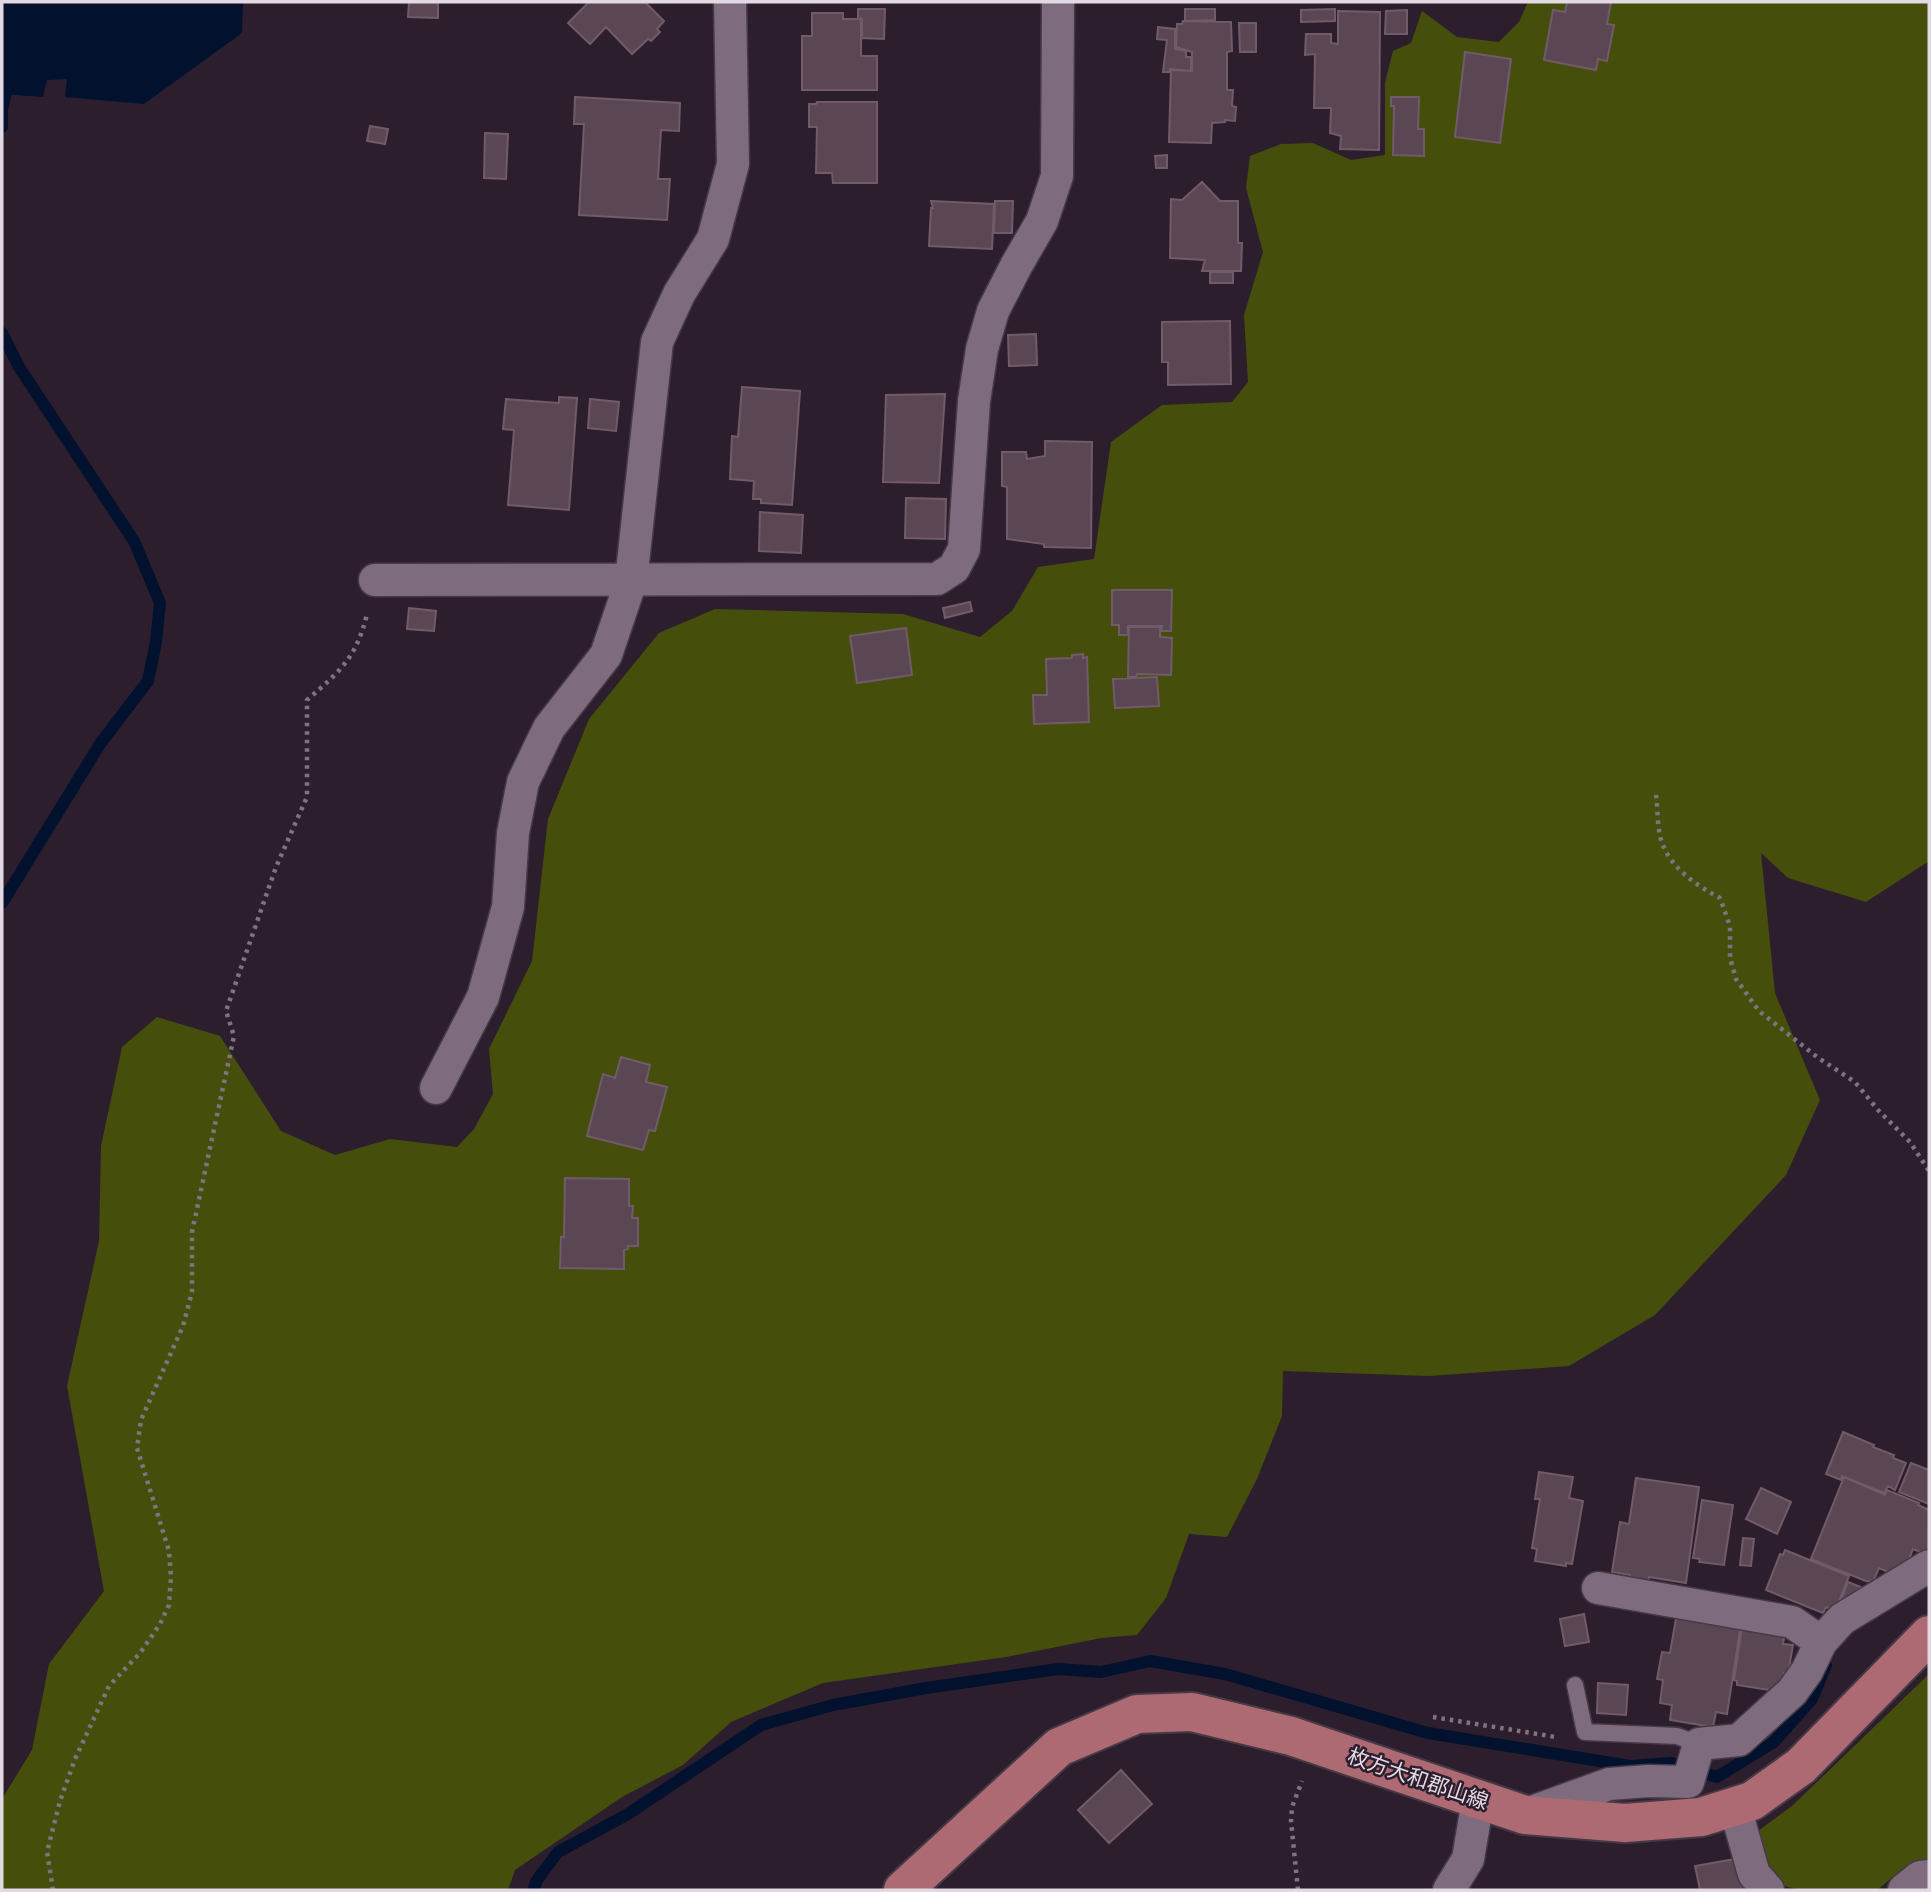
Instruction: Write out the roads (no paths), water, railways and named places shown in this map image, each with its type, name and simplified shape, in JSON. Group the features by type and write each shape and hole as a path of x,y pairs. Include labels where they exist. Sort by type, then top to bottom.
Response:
{"main road":[{"name":"枚方大和郡山線","path":"903,1890 1059,1747 1137,1714 1192,1712 1291,1736 1525,1815 1625,1823 1701,1817 1752,1801 1801,1766 1929,1635"}],"street":[{"path":"436,1088 483,997 508,907 513,833 523,782 549,728 606,655 631,580 657,342 679,293 713,239 733,164 730,2"},
{"path":"375,580 937,579 954,568 964,548 974,401 982,349 993,311 1042,221 1057,176 1058,2"},
{"path":"1525,1815 1609,1784 1688,1782 1699,1744 1739,1740 1791,1692 1807,1671 1821,1642 1842,1619 1929,1566"},
{"path":"1598,1588 1792,1622 1821,1642"},
{"path":"1448,1890 1468,1859 1478,1800"},
{"path":"1735,1807 1754,1874 1768,1890"},
{"path":"1905,1890 1920,1877 1929,1876"}],"lane":[{"path":"1575,1685 1585,1732 1677,1736 1699,1744"}],"water":[{"path":"2,2 243,2 242,33 144,104 65,97 67,79 47,80 43,97 2,94"}],"waterway":[{"path":"2,127 2,109 9,80"},
{"path":"2,333 19,367 134,541 160,603 148,681 100,744 2,903"},
{"path":"533,1890 537,1880 558,1852 628,1814 761,1725 833,1705 926,1688 1058,1669 1101,1672 1150,1661 1225,1674 1428,1733 1630,1766 1671,1763 1717,1777 1774,1742 1812,1699 1826,1665"}]}
